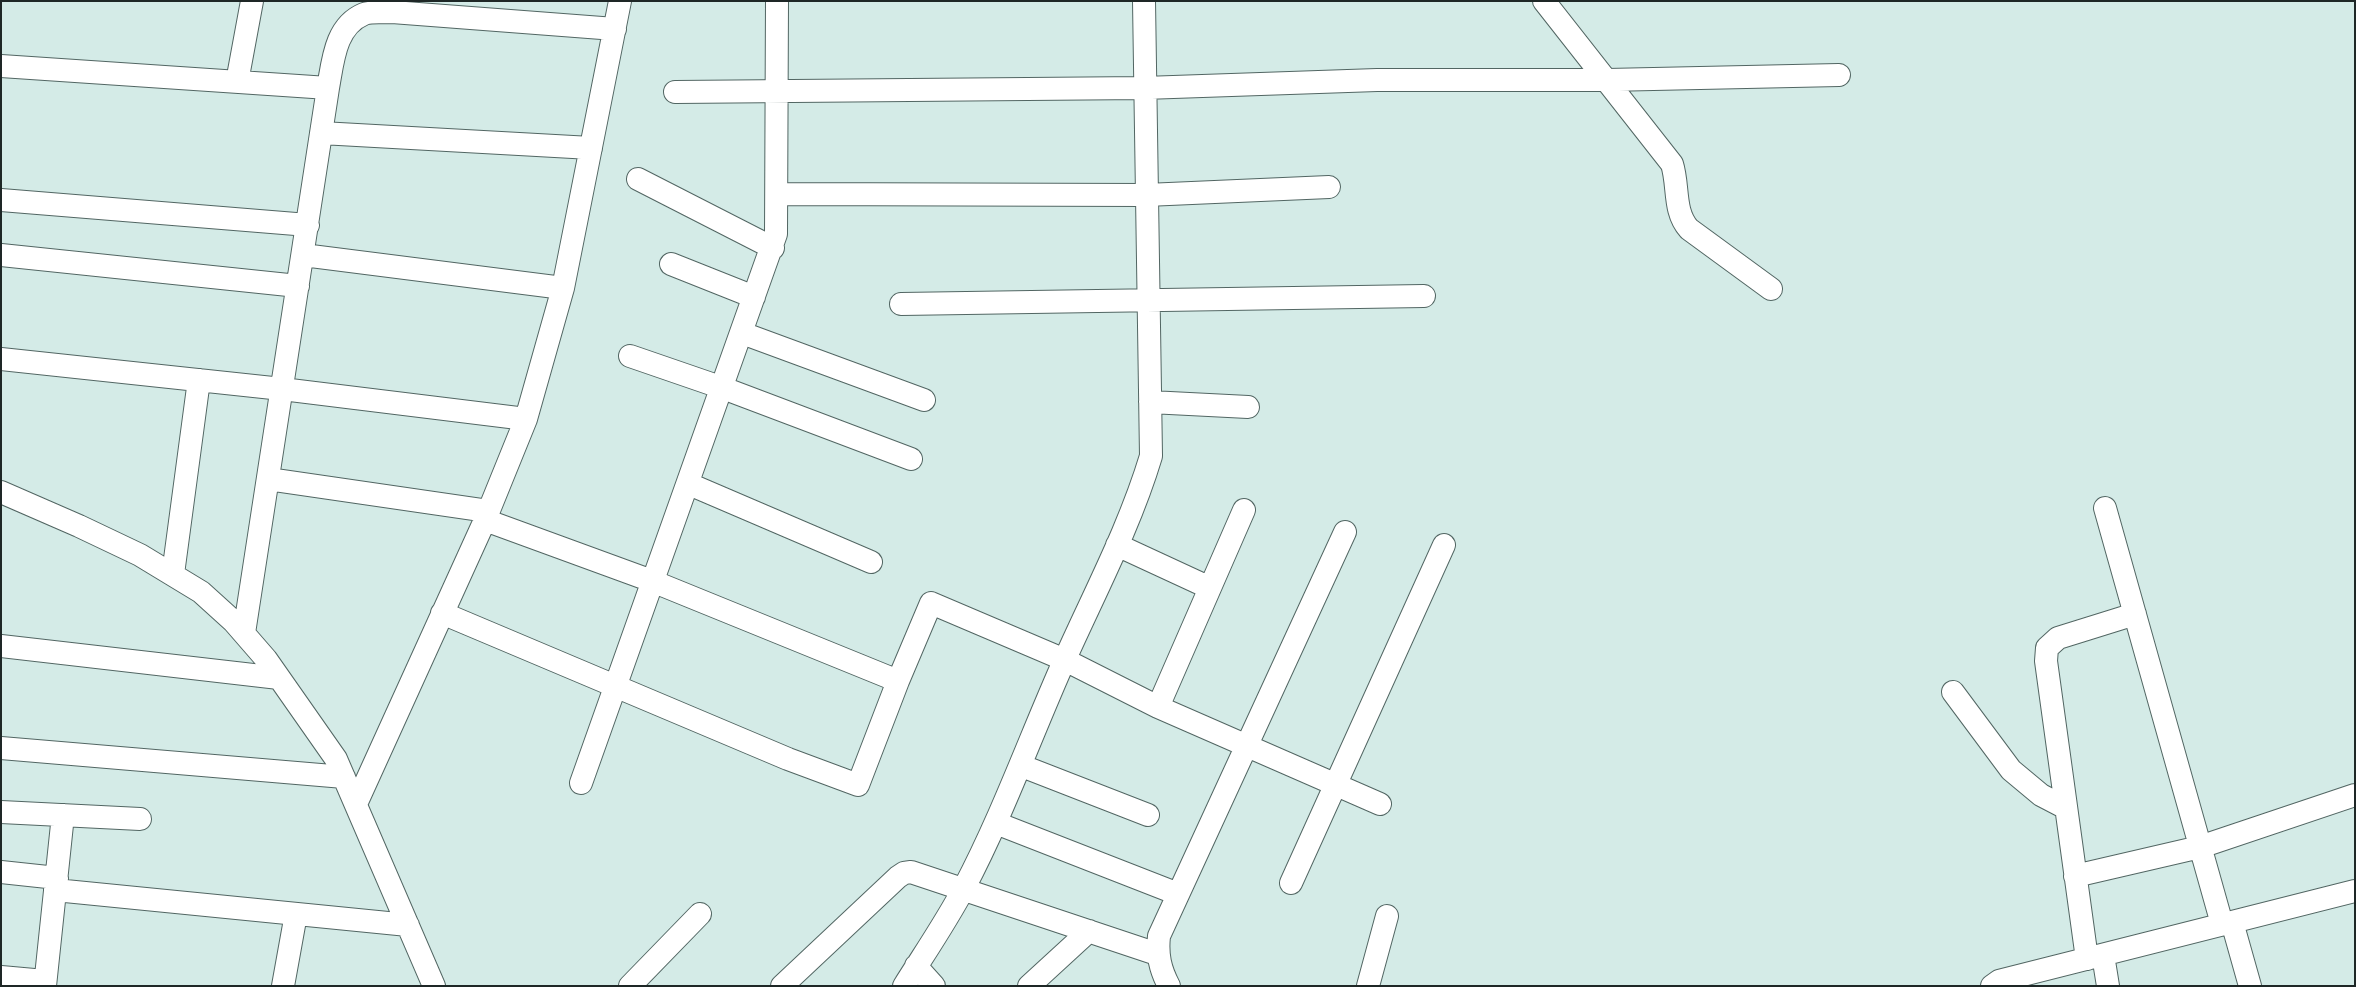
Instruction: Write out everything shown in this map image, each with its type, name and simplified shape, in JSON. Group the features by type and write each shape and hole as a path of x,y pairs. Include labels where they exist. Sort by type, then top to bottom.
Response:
{"street":[{"path":"237,82 252,1"},
{"path":"356,804 486,516 526,419 563,288 620,1"},
{"path":"581,784 652,581 689,484 773,248 776,234 777,194 778,1"},
{"path":"904,986 964,889 996,823 1022,766 1065,660 1117,545 1143,483 1151,456 1144,88 1144,1"},
{"path":"1544,1 1672,164 1676,179 1678,213 1682,221 1689,229 1771,289"},
{"path":"244,633 328,88 335,47 347,25 365,14 392,12 615,29"},
{"path":"1,66 328,88"},
{"path":"676,92 1144,88 1377,80 1607,80 1839,75"},
{"path":"321,133 591,148"},
{"path":"638,179 773,248"},
{"path":"777,194 1146,195 1329,187"},
{"path":"1,200 308,225"},
{"path":"1,255 298,286"},
{"path":"303,255 563,288"},
{"path":"671,264 754,298"},
{"path":"901,304 1424,296"},
{"path":"742,333 924,400"},
{"path":"630,356 722,388 911,459"},
{"path":"1,359 282,389 526,419"},
{"path":"173,574 200,380"},
{"path":"1150,402 1248,407"},
{"path":"268,479 486,516 652,581 898,681"},
{"path":"689,484 871,562"},
{"path":"1,492 79,526 173,574 201,592 244,633 279,678 336,759 434,986"},
{"path":"2105,508 2200,846 2250,986"},
{"path":"1158,707 1244,510"},
{"path":"1169,986 1162,973 1157,954 1159,936 1345,532"},
{"path":"1117,545 1210,588"},
{"path":"1292,883 1444,545"},
{"path":"442,613 616,685 788,759 858,785 898,681 931,603 1065,660 1158,707 1380,804"},
{"path":"2108,986 2095,957 2076,876 2046,661 2048,648 2058,638 2135,614"},
{"path":"1,646 279,678"},
{"path":"1953,692 2011,770 2041,795 2066,808"},
{"path":"1,748 344,777"},
{"path":"1022,766 1148,815"},
{"path":"2076,876 2200,846 2355,795"},
{"path":"1,812 140,820"},
{"path":"1,977 45,984 63,815"},
{"path":"996,823 1178,894"},
{"path":"1,872 56,884 296,914 408,925"},
{"path":"792,983 904,873 911,872 1157,954"},
{"path":"1992,986 1999,981 2355,891"},
{"path":"283,986 296,914"},
{"path":"630,986 700,914"},
{"path":"1368,986 1387,916"},
{"path":"1028,986 1089,931"},
{"path":"916,966 934,986"}]}
